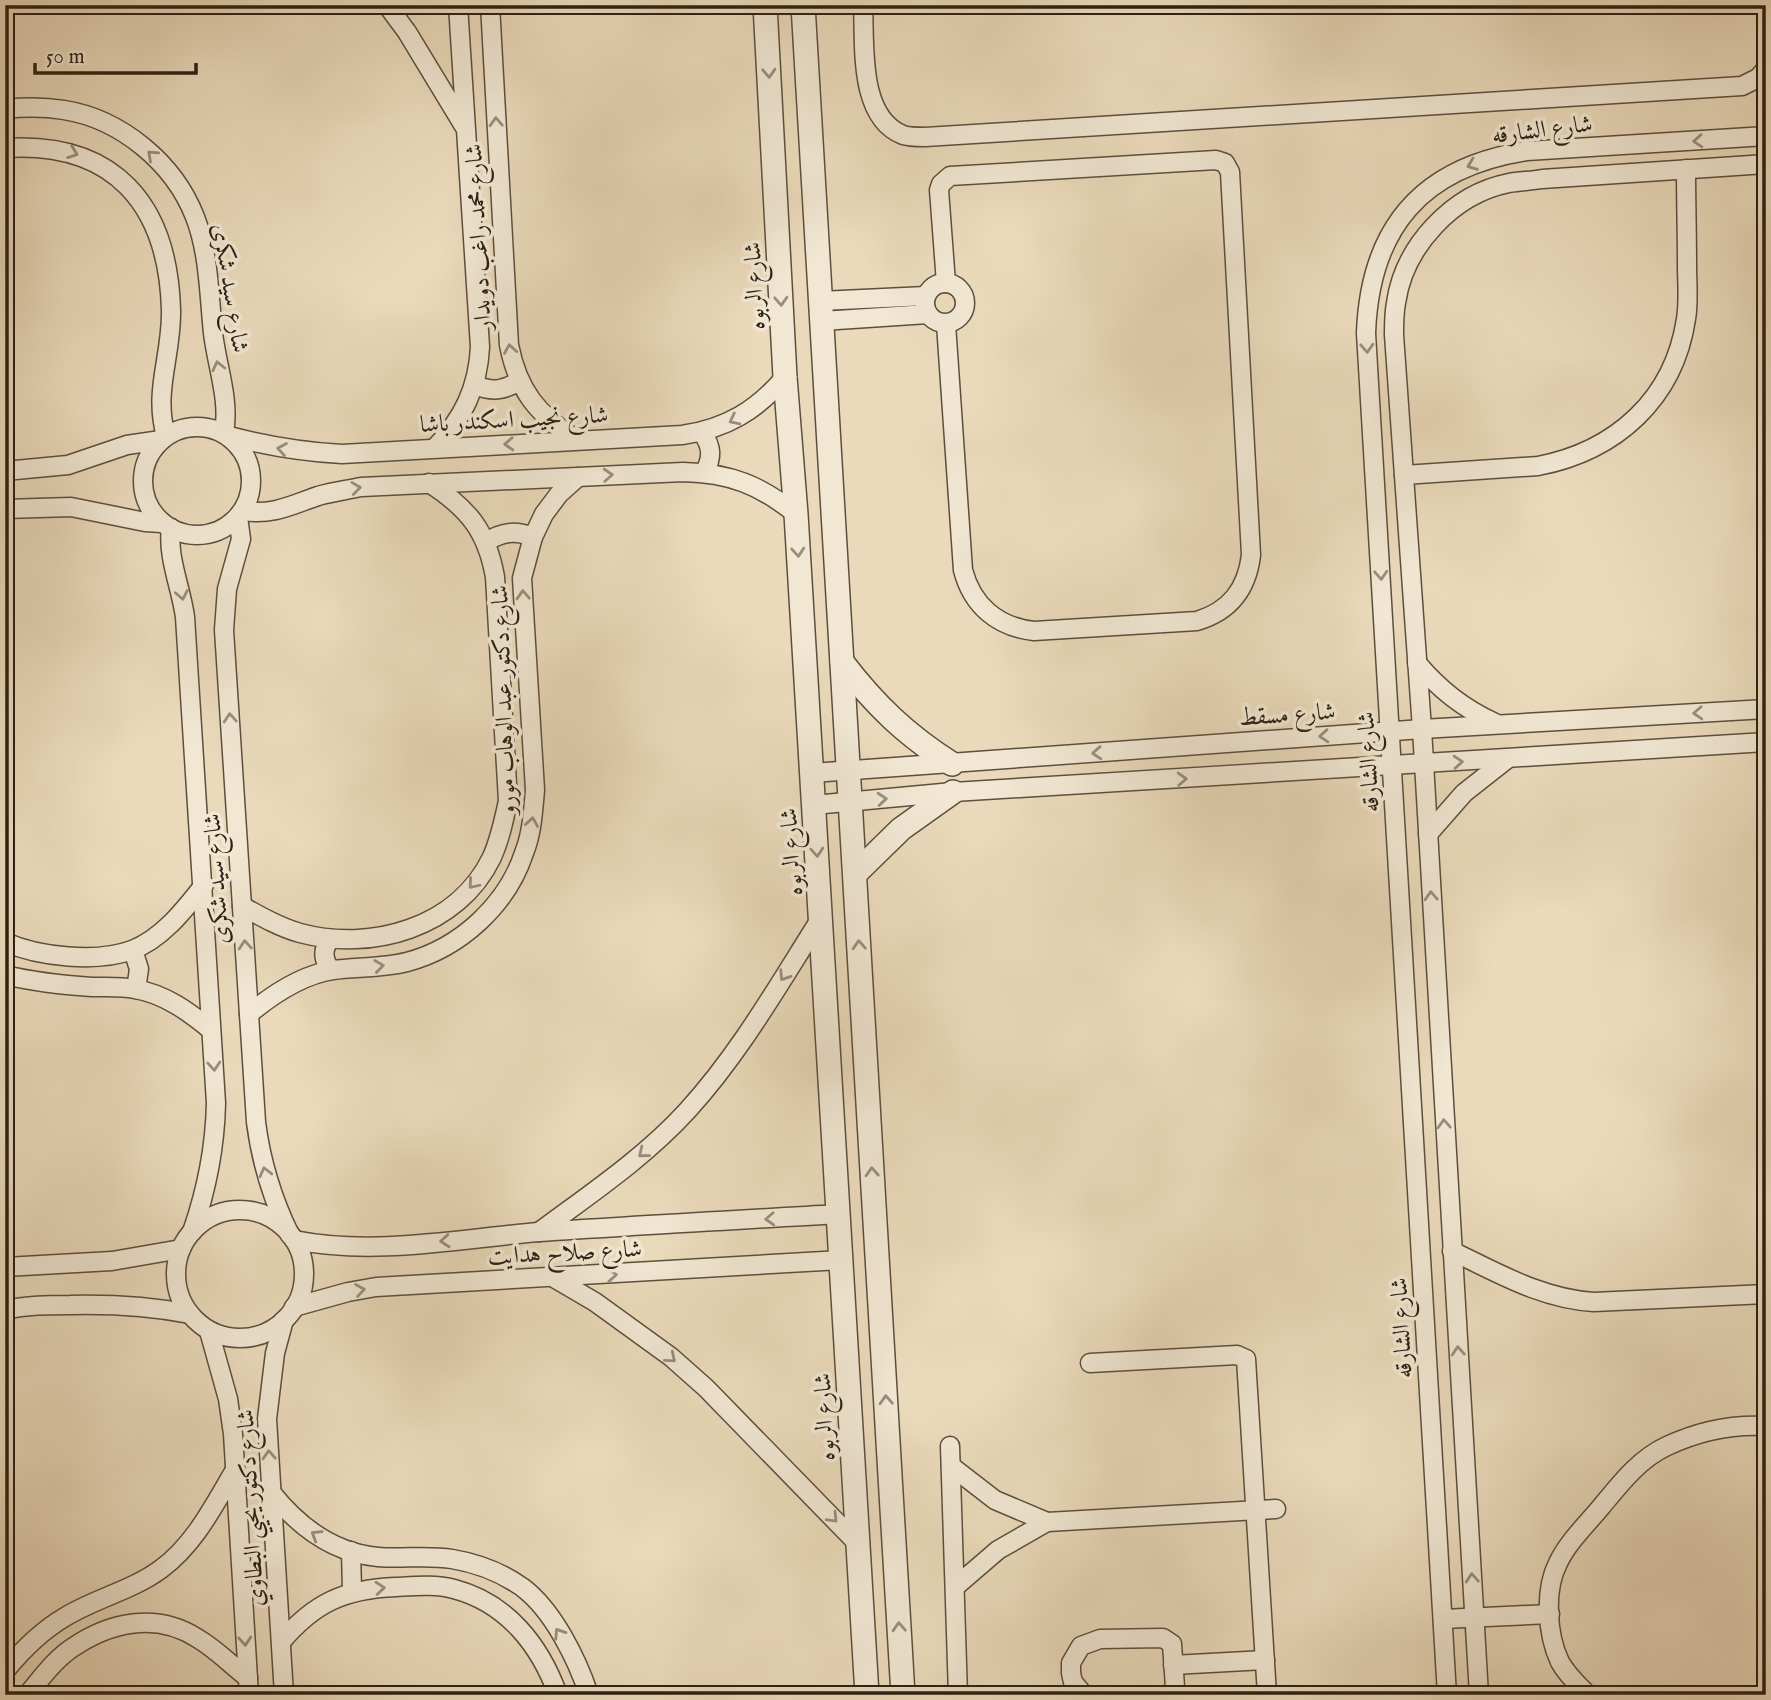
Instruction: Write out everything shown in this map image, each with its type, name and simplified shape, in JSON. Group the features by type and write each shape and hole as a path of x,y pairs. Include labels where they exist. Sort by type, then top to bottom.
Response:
{"street":[{"path":"387,5 407,32 466,130"},
{"name":"شارع محمد راغب دويدار","path":"435,447 459,419 475,385 480,347 458,5"},
{"name":"شارع محمد راغب دويدار","path":"489,5 509,345 519,381 534,405 553,425 577,440"},
{"name":"شارع الربوه","path":"765,5 785,377 796,513 867,1687"},
{"path":"803,5 902,1685 867,1687"},
{"path":"863,5 866,77 872,102 883,122 904,135 925,137 1742,86 1758,78 1766,69"},
{"name":"شارع سيد شكرى","path":"5,109 31,107 65,110 99,120 130,136 157,159 179,186 195,217 204,251 216,356 225,396 226,435"},
{"name":"شارع الشارقه","path":"1447,1695 1366,333 1368,299 1375,266 1390,236 1409,208 1434,186 1462,168 1494,156 1527,152 1766,136"},
{"path":"5,148 27,146 61,149 93,160 119,176 144,206 158,237 167,273 171,310 169,347 159,401 163,438 151,452 143,482 145,497 152,511 167,526"},
{"path":"946,283 939,190 941,184 950,176 1216,160 1225,163 1230,172 1251,555 1245,583 1228,606 1197,621 1034,631 998,621 979,604 963,570 946,324"},
{"name":"شارع الشارقه","path":"1479,1695 1422,729 1394,335 1396,301 1406,268 1423,239 1447,214 1475,195 1507,183 1766,164"},
{"path":"1404,474 1538,467 1558,463 1611,439 1640,414 1669,375 1681,348 1687,307 1686,169"},
{"path":"946,283 958,287 966,302 959,318 946,324 939,323 927,305 934,286 946,283"},
{"path":"821,311 927,305"},
{"name":"شارع نجيب اسكندر باشا","path":"226,435 267,446 342,454 702,432 726,425 749,412 769,396 785,377"},
{"path":"475,385 496,391 519,381"},
{"path":"5,471 68,465 127,445 163,438 179,429 194,426 210,428 226,435 241,448 249,463 251,479 249,496 240,514 227,527 206,534 184,534 167,526 71,507 5,509"},
{"path":"702,432 709,441 711,452 710,462 704,472"},
{"path":"240,514 280,511 340,491 429,484 704,472 754,485 796,513"},
{"name":"شارع دكتور عبد الوهاب مورو","path":"249,1014 287,986 309,977 331,970 408,962 439,950 467,933 491,911 510,884 524,855 533,823 535,790 522,578 533,537 544,514 559,494 578,477"},
{"name":"شارع دكتور عبد الوهاب مورو","path":"242,906 269,922 330,939 370,939 400,934 428,922 453,905 474,884 491,859 502,831 508,801 495,577 486,542 472,518 453,498 429,484"},
{"name":"شارع سيد شكرى","path":"240,514 241,539 227,589 224,630 249,1014 260,1152 277,1209 292,1238"},
{"name":"شارع سيد شكرى","path":"167,526 185,617 216,1103 211,1170 192,1232"},
{"path":"486,542 509,532 521,532 533,537"},
{"path":"842,662 865,692 891,719 952,764"},
{"path":"1417,663 1453,700 1475,714 1499,724"},
{"name":"شارع مسقط","path":"812,772 1391,731 1766,709"},
{"path":"814,805 953,792 1766,742"},
{"path":"1428,834 1464,793 1506,759"},
{"path":"855,874 901,829 953,792"},
{"path":"5,942 40,953 71,957 102,956 133,950 160,933 184,911 204,886"},
{"path":"538,1233 652,1146 686,1112 718,1075 746,1035 821,918"},
{"path":"330,939 325,946 324,955 331,970"},
{"path":"133,950 139,969 136,989"},
{"path":"5,975 59,985 136,989 181,1007 211,1030"},
{"path":"242,1210 260,1213 277,1222 292,1238 301,1257 304,1274 301,1291 289,1314 271,1330 240,1339 224,1337 209,1331 190,1314 181,1299 176,1265 181,1249 192,1232 206,1220 223,1212 242,1210"},
{"name":"شارع صلاح هدايت","path":"292,1238 327,1247 370,1247 538,1233 838,1214"},
{"path":"5,1267 112,1261 181,1249"},
{"path":"1452,1251 1535,1291 1574,1301 1766,1294"},
{"name":"شارع صلاح هدايت","path":"289,1314 348,1292 376,1287 841,1260"},
{"path":"554,1278 595,1302 671,1357 706,1388 858,1544"},
{"path":"5,1310 31,1306 116,1304 140,1305 190,1314"},
{"name":"شارع دكتور يحيي البطاوي","path":"284,1695 267,1419 270,1385 289,1314"},
{"name":"شارع دكتور يحيي البطاوي","path":"209,1331 228,1399 248,1687"},
{"path":"1090,1363 1244,1356 1247,1362 1267,1695"},
{"path":"1588,1695 1575,1683 1561,1663 1553,1639 1550,1589 1557,1564 1632,1470 1665,1447 1702,1432 1742,1425 1766,1426"},
{"path":"950,1446 958,1695"},
{"path":"951,1466 995,1500 1047,1522 1276,1509"},
{"path":"5,1671 23,1648 66,1615 117,1594 164,1567 184,1548 201,1526 234,1470"},
{"path":"271,1492 287,1512 306,1529 327,1542 377,1557 451,1559 476,1565 523,1588 557,1629 571,1652 589,1695"},
{"path":"955,1587 998,1550 1047,1522"},
{"path":"351,1551 352,1591"},
{"path":"281,1642 295,1625 312,1611 331,1599 352,1591 426,1586 452,1588 477,1597 500,1610 520,1628 545,1665 558,1695"},
{"path":"117,1594 128,1622"},
{"path":"1443,1619 1550,1614"},
{"path":"27,1695 54,1663 71,1648 128,1622 152,1622 174,1627 196,1637 248,1687"},
{"path":"1084,1695 1073,1682 1071,1663 1082,1646 1090,1641 1166,1639 1172,1644 1174,1665 1175,1687 1169,1695"},
{"path":"1174,1665 1265,1660"}]}
